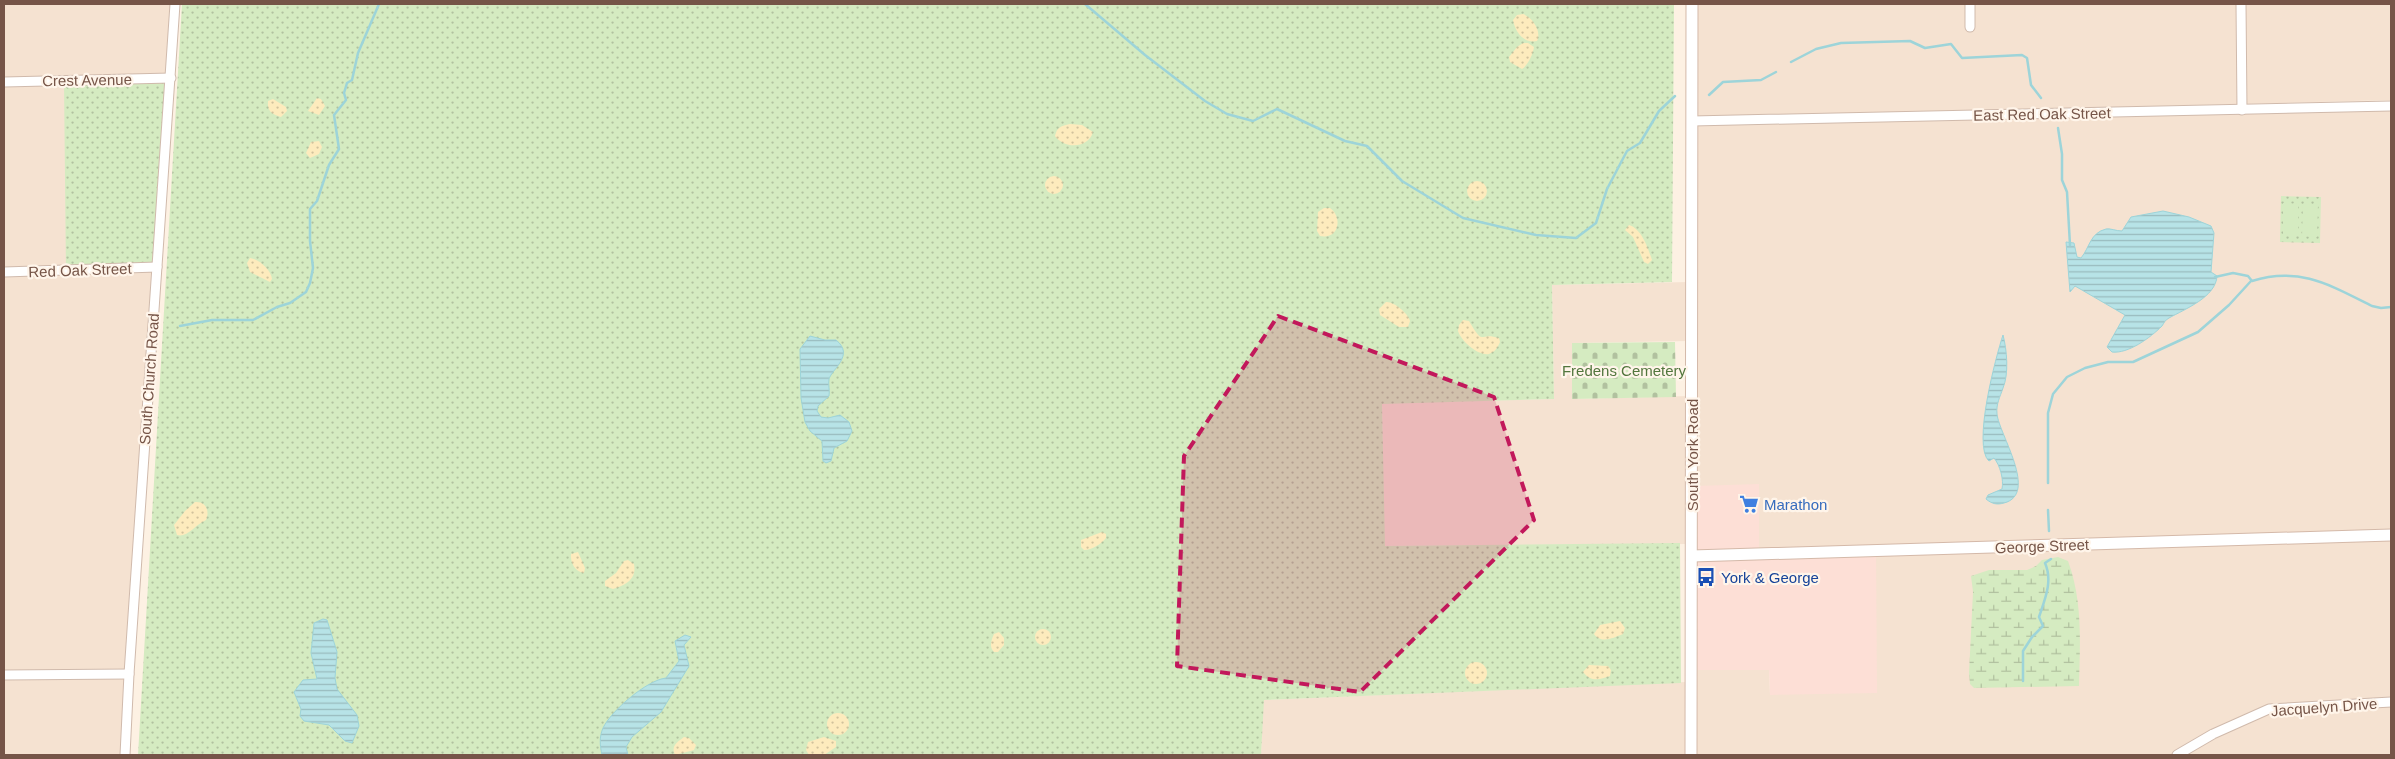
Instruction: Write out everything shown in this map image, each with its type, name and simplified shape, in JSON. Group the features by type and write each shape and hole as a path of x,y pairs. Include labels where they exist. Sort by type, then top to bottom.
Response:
{"main road":[{"name":"South York Road","path":"1691,755 1692,4"},
{"name":"George Street","path":"1692,556 2391,535"}],"street":[{"name":"South Church Road","path":"125,755 128,674 175,4"},
{"path":"1970,4 1970,27"},
{"path":"2241,4 2242,110"},
{"name":"Crest Avenue","path":"4,82 171,78"},
{"name":"East Red Oak Street","path":"1692,121 2391,106"},
{"name":"Red Oak Street","path":"4,272 157,267"},
{"path":"4,675 128,674"},
{"name":"Jacquelyn Drive","path":"2177,755 2212,734 2269,709 2391,702"}],"highlighted area":[{"path":"1278,316 1494,397 1534,520 1360,692 1177,666 1184,456"}],"shaded area":[{"path":"4,4 173,4 122,755 4,755"},
{"path":"1697,4 2391,4 2391,100 1696,118"},
{"path":"2391,108 2391,531 1759,552 1695,486 1695,124"},
{"path":"1689,282 1689,341 1572,343 1573,399 1689,396 1688,544 1384,546 1382,403 1554,399 1552,285"},
{"path":"1759,484 1759,552 1694,554 1695,486"},
{"path":"2391,537 2391,755 1694,755 1694,670 1769,670 1770,695 1876,552"},
{"path":"1876,552 1877,693 1770,695 1769,670 1694,670 1694,559"},
{"path":"1686,682 1686,755 1261,755 1263,700"}],"green space":[{"path":"182,4 1674,4 1672,282 1552,285 1554,399 1382,404 1385,546 1680,543 1681,683 1264,700 1261,755 138,755"},
{"path":"169,80 155,270 66,273 64,83"},
{"path":"2281,196 2321,197 2320,243 2280,242"},
{"path":"2283,203 2298,204 2298,236 2283,236"},
{"path":"2303,204 2318,204 2317,237 2302,236"},
{"name":"Fredens Cemetery","path":"1675,342 1676,397 1572,399 1572,343"},
{"path":"2058,557 2068,561 2076,592 2080,623 2079,686 1974,688 1970,684 1969,673 1973,592 1971,576 1989,570 2027,570 2036,566 2042,560"}],"sand":[{"path":"1523,14 1530,18 1535,25 1538,33 1537,41 1528,41 1518,33 1513,20 1517,15"},
{"path":"1523,43 1528,43 1534,47 1530,59 1522,69 1510,62 1509,57"},
{"path":"317,98 321,99 325,106 319,115 308,111"},
{"path":"273,99 286,107 287,111 281,117 269,110 268,101"},
{"path":"1070,124 1082,125 1093,132 1090,138 1086,142 1076,145 1070,145 1059,140 1055,136 1058,129"},
{"path":"319,141 322,147 319,154 310,158 306,153 311,142"},
{"path":"1054,176 1060,179 1063,185 1060,191 1054,194 1048,191 1045,185 1048,179"},
{"path":"1473,181 1481,181 1487,187 1487,195 1481,201 1473,201 1467,195 1467,187"},
{"path":"1324,208 1330,208 1334,212 1338,222 1335,231 1331,235 1320,236 1317,231 1318,212"},
{"path":"1629,225 1638,230 1649,250 1652,260 1648,264 1644,262 1633,237 1625,230"},
{"path":"250,258 257,260 267,269 272,279 270,282 250,272 247,263"},
{"path":"1386,302 1396,305 1403,311 1410,321 1408,327 1399,327 1380,315 1379,309"},
{"path":"1463,320 1469,321 1477,334 1482,337 1492,336 1499,338 1500,342 1496,349 1489,354 1485,354 1470,347 1458,331 1459,325"},
{"path":"195,502 202,503 206,507 208,513 206,520 188,533 177,535 174,525"},
{"path":"1102,532 1106,534 1106,538 1099,544 1087,550 1081,547 1081,540"},
{"path":"578,552 585,568 584,573 576,569 571,560 571,554"},
{"path":"628,560 634,564 634,574 630,581 613,589 605,586 605,581 616,573 624,561"},
{"path":"1620,621 1625,628 1623,634 1600,639 1594,634 1600,625"},
{"path":"1040,629 1046,629 1051,634 1049,643 1040,645 1035,640 1035,634"},
{"path":"999,632 1004,638 1004,645 998,652 994,652 991,648 991,641 994,634"},
{"path":"1476,662 1484,665 1487,673 1484,681 1476,684 1468,681 1465,673 1468,665"},
{"path":"1589,665 1608,666 1611,670 1610,676 1592,679 1583,672"},
{"path":"838,713 848,720 849,724 842,734 838,735 828,728 827,724 834,714"},
{"path":"684,737 689,738 696,745 694,750 675,755 675,745"},
{"path":"824,737 836,741 836,747 824,755 809,755 806,750 808,742"}],"water":[{"path":"2163,211 2189,217 2211,226 2214,233 2211,272 2217,276 2215,283 2199,302 2168,319 2145,340 2132,348 2112,352 2107,347 2125,315 2075,286 2070,292 2066,242 2074,243 2077,257 2081,258 2093,237 2101,231 2108,229 2122,231 2131,217"},
{"path":"2003,335 2007,369 1997,414 2018,476 2018,488 2014,497 2004,503 1997,504 1986,499 1988,495 2002,489 2002,477 1994,458 1989,461 1984,452 1983,438 1987,400 1995,361"},
{"path":"810,336 825,340 836,340 843,351 841,361 829,379 829,396 818,406 817,411 821,417 828,418 840,415 849,422 852,431 847,441 834,448 831,461 826,463 823,461 822,441 810,431 805,422 801,398 800,349"},
{"path":"323,619 327,620 337,652 335,678 337,689 357,715 359,726 352,743 345,741 329,725 304,721 300,716 301,709 294,692 303,680 317,679 311,653 314,623"},
{"path":"685,635 691,637 684,645 689,666 661,712 632,737 626,747 628,755 602,755 601,735 607,721 630,697 649,684 666,678 679,661 675,641"}],"waterway":[{"path":"180,326 212,320 253,320 277,307 290,303 306,292 313,268 310,241 310,209 317,201 329,165 339,149 334,115 346,100 344,93 347,83 352,80 358,53 379,4"},
{"path":"1085,4 1145,55 1205,101 1227,114 1253,121 1277,109 1345,141 1367,146 1402,181 1463,218 1536,235 1576,238 1596,223 1607,189 1627,151 1640,143 1659,111 1675,96"},
{"path":"1791,62 1816,49 1841,43 1910,41 1925,48 1951,44 1962,58 2022,55 2027,58 2031,85 2041,98"},
{"path":"1709,95 1723,82 1761,80 1776,72"},
{"path":"2058,128 2062,154 2062,180 2067,192 2070,245"},
{"path":"2215,277 2233,273 2248,276 2252,281 2269,277 2300,277 2328,285 2372,306 2381,308 2391,307"},
{"path":"2048,483 2048,413 2053,394 2067,377 2085,368 2108,362 2133,362 2198,332 2229,305 2251,281"},
{"path":"2048,510 2049,531"},
{"path":"2023,681 2023,651 2032,637 2043,626 2039,617 2046,597 2048,583 2045,563 2051,559"}],"place":[{"name":"Marathon","path":"1749,504"},
{"name":"York & George","path":"1706,577"}]}
